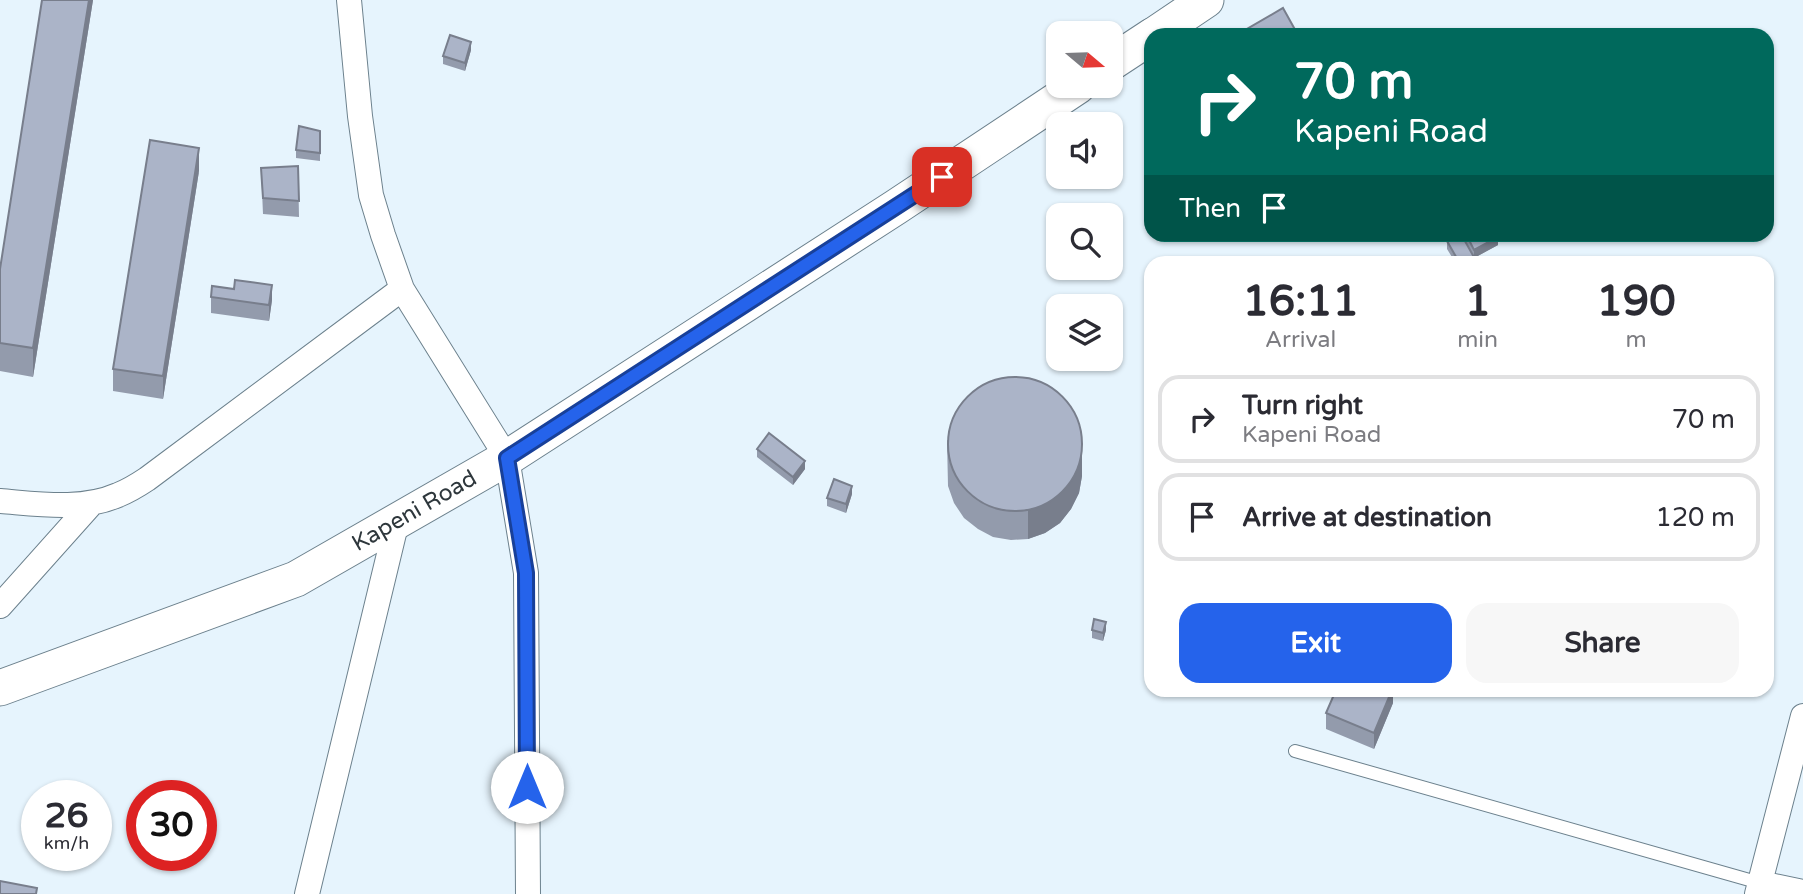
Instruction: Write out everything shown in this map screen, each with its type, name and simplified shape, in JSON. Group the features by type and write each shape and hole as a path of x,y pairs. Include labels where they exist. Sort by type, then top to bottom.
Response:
{"main road":[{"path":"1165,28 1206,0"},
{"path":"1124,55 1144,42"},
{"name":"Kapeni Road","path":"0,688 296,579 507,458 1060,98"}],"street":[{"path":"349,0 371,195 402,289 507,458 526,573 527,894"},
{"path":"0,500 57,506 92,503 117,496 147,479 402,289"},
{"path":"0,606 92,503"},
{"path":"307,894 397,521"},
{"path":"1803,716 1759,889 1803,892"}],"lane":[{"path":"1295,751 1759,889"}],"building":[{"path":"42,0 89,0 33,348 0,343 0,269"},
{"path":"1283,8 1294,28 1249,28"},
{"path":"450,35 471,42 465,63 443,56"},
{"path":"299,126 320,131 320,153 296,150"},
{"path":"150,140 199,148 163,376 113,369"},
{"path":"298,166 299,201 263,198 261,168"},
{"path":"1448,242 1465,242 1473,256 1456,256"},
{"path":"1470,242 1489,242 1474,250"},
{"path":"235,280 272,285 269,305 211,297 212,286 234,289"},
{"path":"1015,377 1041,382 1063,396 1077,418 1082,444 1077,470 1063,492 1041,506 1015,511 989,506 967,492 953,470 948,444 953,418 967,396 989,382"},
{"path":"769,433 805,461 793,477 757,449"},
{"path":"834,479 852,486 846,504 827,498"},
{"path":"1094,619 1106,622 1103,633 1092,630"},
{"path":"1333,697 1389,697 1374,733 1326,713"},
{"path":"0,881 37,888 36,894 0,894"}],"route":[{"path":"527,787 526,573 507,458 942,177"}]}
